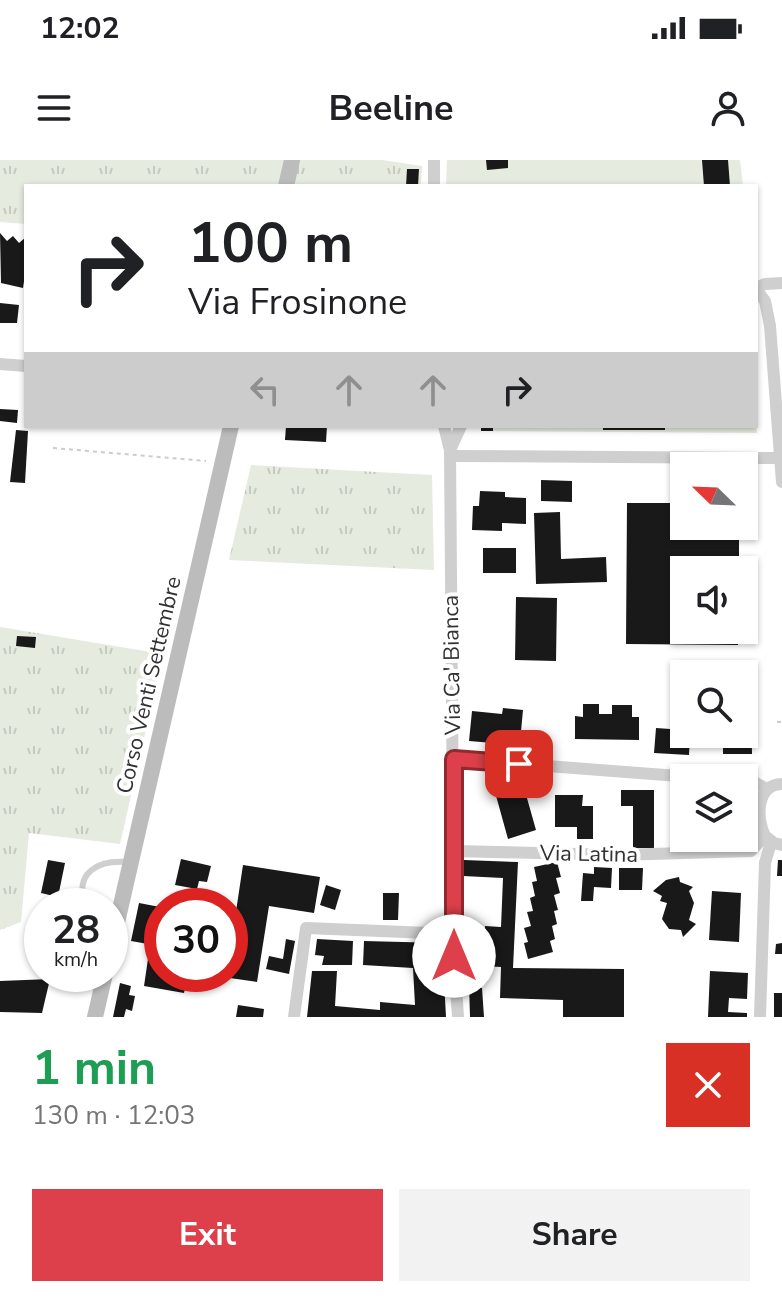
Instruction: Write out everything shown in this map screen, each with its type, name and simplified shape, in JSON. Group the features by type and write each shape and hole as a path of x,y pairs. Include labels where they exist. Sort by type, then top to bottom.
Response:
{"street":[{"path":"286,184 292,160"},
{"path":"434,160 434,184"},
{"path":"758,288 765,284 782,283"},
{"path":"758,292 765,301 770,326 782,482"},
{"path":"0,364 24,366"},
{"name":"Corso Venti Settembre","path":"124,888 231,428"},
{"name":"Via Ca' Bianca","path":"444,428 450,453 454,934 458,1017"},
{"name":"Via Ca' Bianca","path":"450,453 460,428"},
{"path":"450,453 780,458"},
{"path":"454,759 670,775"},
{"path":"760,1017 765,863 773,841 760,824 760,809 776,784"},
{"name":"Via Latina","path":"454,851 617,855 751,851 773,841"},
{"path":"294,1017 306,928 454,934"},
{"path":"95,1017 101,992"}],"lane":[{"path":"83,888 95,867 106,862 131,863"}],"path":[{"path":"53,448 223,461"},
{"path":"777,722 782,722"}],"green space":[{"path":"0,160 382,160 422,166 421,184 24,184 24,224 0,222"},
{"path":"447,160 740,160 743,184 446,184"},
{"path":"481,428 757,428 757,433 481,431"},
{"path":"251,465 432,475 434,570 229,560"},
{"path":"0,627 163,654 120,844 29,833 21,922 0,930"}],"building":[{"path":"486,160 508,160 508,168 487,170"},
{"path":"702,160 728,160 730,184 704,184"},
{"path":"407,169 419,169 418,184 406,184"},
{"path":"0,233 7,241 13,236 19,243 24,239 23,288 1,283"},
{"path":"0,303 19,305 17,323 0,323"},
{"path":"0,409 18,410 17,423 0,421"},
{"path":"286,428 327,428 326,442 285,440"},
{"path":"603,428 665,428 665,430"},
{"path":"16,430 28,431 25,483 10,482"},
{"path":"541,480 572,481 572,502 541,501"},
{"path":"480,491 505,492 505,497 526,498 526,524 502,523 502,531 472,530 473,506 479,506"},
{"path":"627,503 670,503 670,540 739,540 739,556 670,556 670,644 738,645 626,644"},
{"path":"560,512 561,559 606,557 607,582 536,584 534,513"},
{"path":"483,548 516,548 516,573 483,573"},
{"path":"516,597 557,598 556,661 515,660"},
{"path":"17,636 36,637 35,648 16,646"},
{"path":"583,704 599,704 599,714 612,714 612,705 632,705 632,717 639,717 639,740 575,739 575,716 583,717"},
{"path":"503,708 523,710 520,742 503,741 504,735 494,734 493,743 469,741 472,711 502,714"},
{"path":"656,728 670,729 670,748 689,748 689,755 654,753"},
{"path":"723,748 752,748 752,754 723,754"},
{"path":"523,784 536,830 508,839 495,792"},
{"path":"621,790 654,790 654,848 633,848 633,806 621,806"},
{"path":"555,795 583,795 582,806 593,806 593,839 577,839 577,827 555,827"},
{"path":"181,859 211,866 207,882 199,881 197,888 175,885"},
{"path":"48,860 65,863 60,888 42,888"},
{"path":"464,860 518,862 513,968 624,969 624,1017 563,1017 563,1000 500,998 501,967 483,966 485,926 501,927 503,878 463,876"},
{"path":"778,860 782,860 782,876 777,876"},
{"path":"557,862 561,877 556,878 560,893 554,895 558,910 554,911 557,924 552,926 555,939 550,941 553,952 528,959 524,928 531,926 527,912 533,911 530,898 535,896 532,882 537,881 534,867"},
{"path":"243,865 320,877 314,913 269,906 257,982 248,981 248,888 240,888"},
{"path":"594,867 612,868 611,888 594,887 593,901 581,901 583,873 594,874"},
{"path":"619,868 643,868 642,890 619,890"},
{"path":"679,877 680,882 693,887 689,891 694,903 689,920 696,924 683,937 681,930 669,929 662,919 667,903 660,901 662,896 653,891 666,880"},
{"path":"326,885 341,890 335,910 320,905"},
{"path":"712,891 741,893 739,942 709,940"},
{"path":"383,893 399,893 398,920 383,920"},
{"path":"139,903 144,904 144,943 131,941"},
{"path":"286,939 295,941 289,974 266,969 269,956 283,959"},
{"path":"317,939 353,941 352,965 322,965 324,956 315,955"},
{"path":"364,941 442,943 446,1017 307,1017 312,971 337,971 335,1006 380,1010 380,1002 415,1005 413,968 363,965"},
{"path":"782,943 782,954 775,954 776,944"},
{"path":"710,971 748,973 747,999 729,998 728,1012 747,1013 747,1017 708,1017"},
{"path":"24,980 24,992 47,992 42,1013 0,1012 0,981"},
{"path":"469,984 472,988 482,988 484,1017 470,1017"},
{"path":"128,985 131,986 129,995 135,996 132,1011 126,1009 124,1017 113,1017 118,992 128,992"},
{"path":"774,993 782,993 782,1017 774,1017"},
{"path":"238,1005 264,1009 263,1017 236,1017"}],"route":[{"path":"454,956 454,759 519,764"}]}
